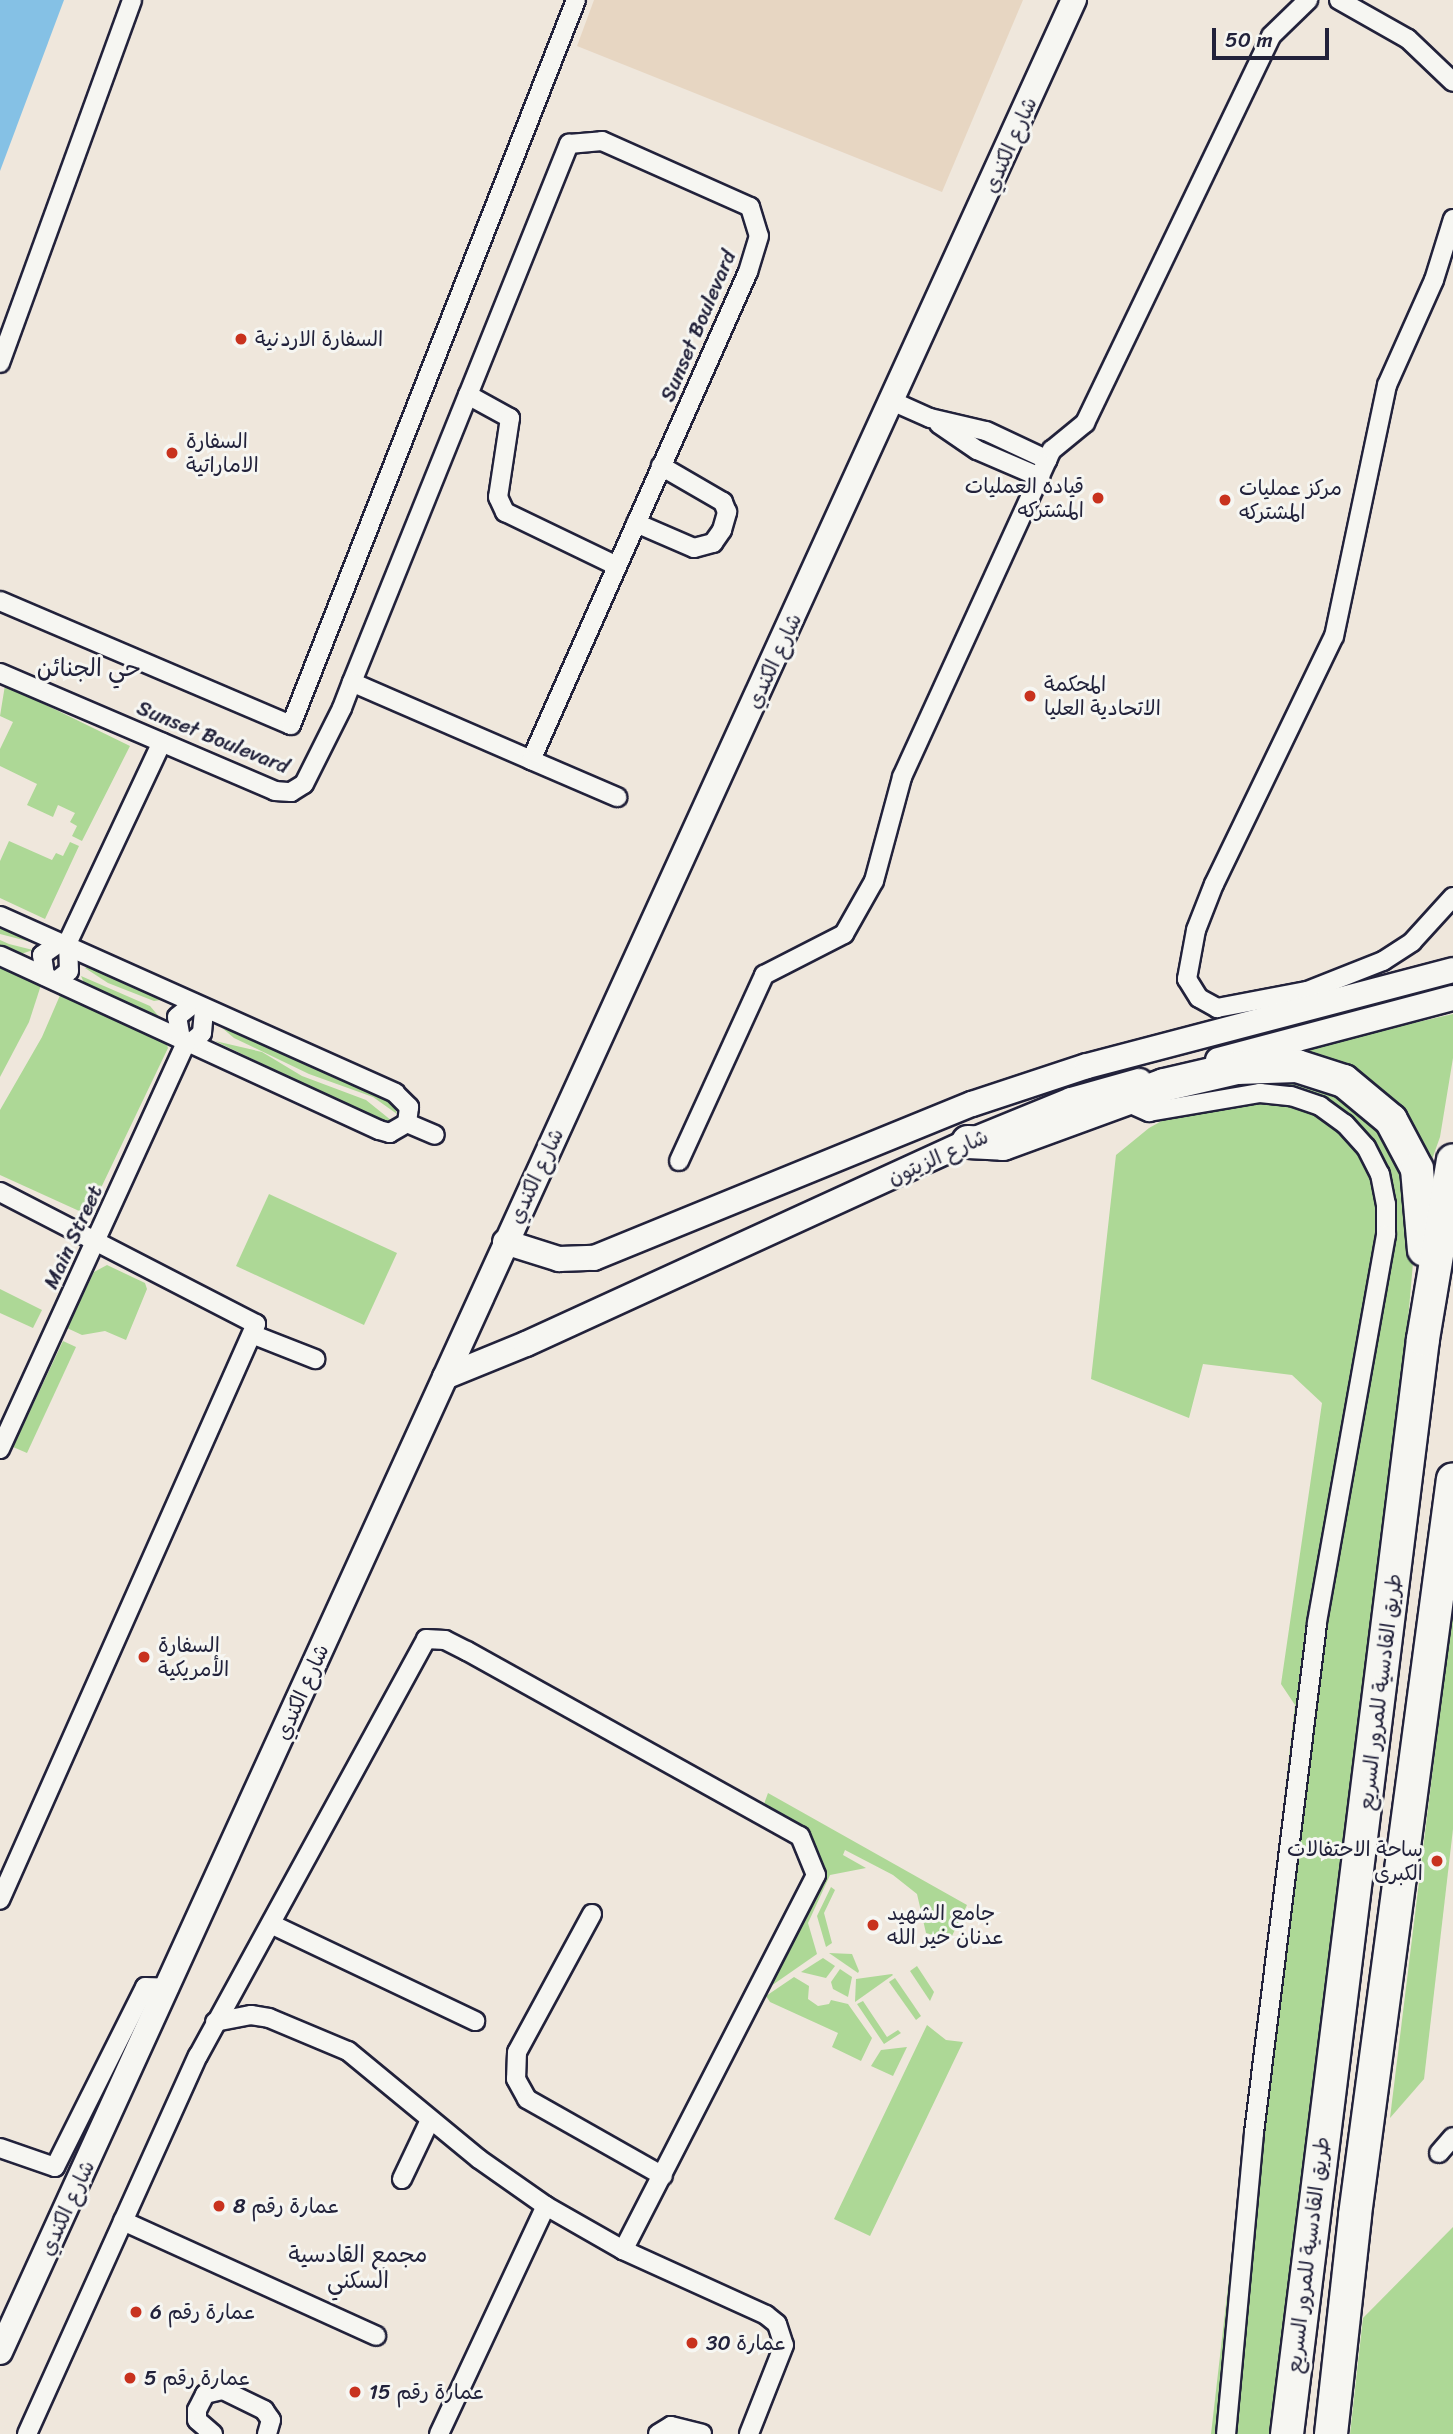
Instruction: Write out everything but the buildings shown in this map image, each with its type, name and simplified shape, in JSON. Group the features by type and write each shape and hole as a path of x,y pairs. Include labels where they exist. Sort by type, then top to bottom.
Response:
{"highway":[{"path":"968,1142 1003,1144 1104,1100 1176,1082 1271,1064 1320,1072 1370,1099 1391,1120 1417,1169 1423,1196 1423,1339"},
{"name":"طريق القادسية للمرور السريع","path":"1287,2434 1423,1339 1453,1160"},
{"name":"طريق القادسية للمرور السريع","path":"1331,2434 1355,2215 1453,1479"}],"street":[{"path":"0,363 132,0"},
{"path":"0,601 291,725 576,0"},
{"name":"شارع الكندي","path":"0,2352 169,1988 506,1242 894,402 1074,0"},
{"path":"679,1161 764,975 844,934 874,881 902,777 1052,450 1085,423 1271,36 1308,0"},
{"path":"1339,0 1400,34 1453,82"},
{"name":"Sunset Boulevard","path":"0,673 275,791 291,792 313,773 569,144 602,141 750,207 759,236 748,272 531,760"},
{"path":"1453,219 1434,280 1387,385 1334,636 1214,884 1196,930 1187,979 1199,999 1217,1008 1307,991 1383,961 1412,942 1453,897"},
{"path":"468,395 510,418 498,497 505,512 617,566"},
{"path":"894,402 930,418 977,450 1040,477"},
{"path":"930,418 986,431 1048,460"},
{"path":"636,523 694,548 713,543 722,530 727,512 723,502 662,466"},
{"path":"352,682 617,797"},
{"path":"50,979 42,955 64,945 162,742"},
{"path":"0,916 395,1093 409,1107 407,1122 390,1133 379,1130 0,956"},
{"path":"50,979 72,963 64,945"},
{"name":"شارع الزيتون","path":"506,1242 559,1259 594,1258 972,1104 1087,1066 1453,970"},
{"path":"1104,1100 1453,999"},
{"path":"185,1042 177,1017 199,1005"},
{"path":"185,1042 202,1033 199,1005"},
{"name":"Main Street","path":"0,1449 185,1042"},
{"path":"1087,1066 1104,1100 1149,1112 1260,1093 1291,1096 1320,1107 1345,1124 1366,1147 1380,1174 1386,1204 1386,1235 1317,1624 1254,2133 1226,2434"},
{"path":"407,1122 435,1135"},
{"name":"شارع الزيتون","path":"445,1377 968,1142"},
{"path":"0,1192 251,1318 254,1335 0,1899"},
{"path":"254,1335 315,1359"},
{"path":"27,2434 215,2022 273,1925 426,1639 433,1638 480,1657 800,1836 816,1875 623,2250"},
{"path":"592,1914 517,2052 516,2079 527,2099 663,2176"},
{"path":"273,1925 475,2021"},
{"path":"0,2148 55,2167 145,1987 169,1988"},
{"path":"215,2022 251,2015 320,2036 348,2051 430,2120 546,2206 623,2250 776,2323 784,2345 749,2434"},
{"path":"402,2179 430,2120"},
{"path":"1439,2153 1453,2137"},
{"path":"439,2434 546,2206"},
{"path":"123,2221 376,2336"},
{"path":"213,2434 193,2427 205,2394 223,2390 264,2410 271,2420 267,2434"},
{"path":"657,2434 671,2426 702,2434"}],"shaded area":[{"path":"594,0 1023,0 942,192 577,46"}],"green space":[{"path":"5,685 130,746 82,841 72,836 77,826 70,822 75,813 58,805 53,817 27,805 37,784 0,766 0,749 13,722 0,716"},
{"path":"9,841 52,860 56,853 63,856 70,842 79,846 45,919 0,898 0,861"},
{"path":"0,922 34,940 35,943 0,934"},
{"path":"0,940 33,950 21,954 0,945"},
{"path":"0,965 41,985 29,1022 0,1077"},
{"path":"89,966 167,999 154,1001 108,983 85,968"},
{"path":"81,976 150,1006 161,1019 85,985"},
{"path":"61,993 165,1040 168,1048 88,1215 0,1175 0,1110 42,1037"},
{"path":"1453,1014 1453,1058 1440,1137 1419,1196 1393,1488 1277,2434 1211,2434 1295,1705 1281,1684 1322,1403 1292,1375 1203,1364 1189,1418 1091,1379 1116,1155 1149,1128 1286,1052"},
{"path":"228,1026 393,1103 397,1114 373,1097 309,1074 234,1038 221,1027"},
{"path":"215,1041 262,1052 302,1076 366,1100 392,1121 383,1122"},
{"path":"269,1194 397,1253 364,1325 236,1266"},
{"path":"107,1265 145,1283 147,1289 126,1340 105,1331 82,1335 67,1328 94,1272"},
{"path":"0,1289 42,1310 33,1328 0,1313"},
{"path":"63,1341 76,1347 27,1453 13,1447"},
{"path":"1453,1605 1453,1829 1424,2079 1390,2118"},
{"path":"768,1793 967,1905 950,1940 926,1933 917,1894 893,1875 845,1850 843,1855 866,1868 830,1875 808,1923 817,1954 771,1986 764,1983 821,1870 812,1837 803,1826 764,1804"},
{"path":"831,1887 835,1890 824,1913 832,1943 826,1947 817,1916"},
{"path":"829,1953 852,1954 858,1973"},
{"path":"823,1958 835,1966 826,1978 801,1972"},
{"path":"917,1966 934,1992 930,2001 910,1971"},
{"path":"840,1969 852,1977 848,1997 833,1989 831,1982"},
{"path":"893,1975 855,2002 856,1979"},
{"path":"794,1977 809,1986 808,1999 818,2006 829,2004 831,2000 848,2004 872,2038 861,2061 832,2047 838,2033 770,2002 766,1996"},
{"path":"895,1978 921,2016 916,2020 889,1982"},
{"path":"863,2001 887,2037 898,2030 901,2033 884,2044 857,2004"},
{"path":"927,2025 946,2040 963,2042 870,2236 834,2219"},
{"path":"907,2047 893,2076 871,2066 881,2050"},
{"path":"1453,2227 1453,2434 1350,2434 1363,2318"}],"water":[{"path":"0,0 64,0 0,171"}],"place":[{"name":"السفارة الاردنية","path":"241,339"},
{"name":"السفارة الاماراتية","path":"172,453"},
{"name":"قياده العمليات المشتركه","path":"1098,498"},
{"name":"مركز عمليات المشتركه","path":"1225,500"},
{"name":"المحكمة الاتحادية العليا","path":"1030,696"},
{"name":"السفارة الأمريكية","path":"144,1657"},
{"name":"ساحة الاحتفالات الكبرى","path":"1437,1861"},
{"name":"جامع الشهيد عدنان خير الله","path":"873,1925"},
{"name":"عمارة رقم 8","path":"219,2206"},
{"name":"عمارة رقم 6","path":"136,2312"},
{"name":"عمارة 30","path":"692,2343"},
{"name":"عمارة رقم 5","path":"130,2378"},
{"name":"عمارة رقم 15","path":"355,2392"}],"district":[{"name":"حي الجنائن","path":"89,669"},
{"name":"مجمع القادسية السكني","path":"358,2268"}]}
